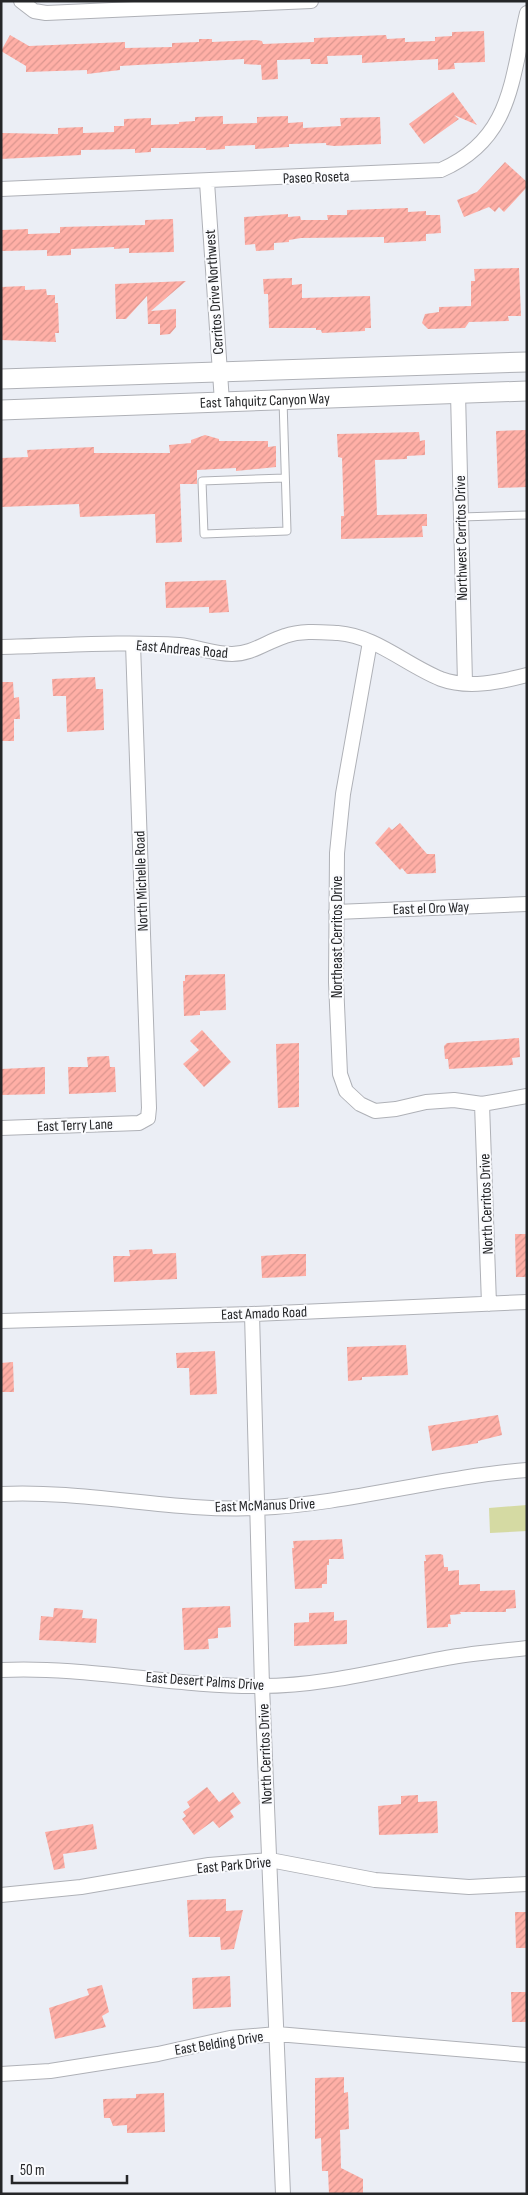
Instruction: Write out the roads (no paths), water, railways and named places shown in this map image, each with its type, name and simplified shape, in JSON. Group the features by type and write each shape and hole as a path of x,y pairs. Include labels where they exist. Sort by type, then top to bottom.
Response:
{"main road":[{"name":"East Tahquitz Canyon Way","path":"1,379 527,362"},
{"name":"East Tahquitz Canyon Way","path":"1,410 527,391"}],"street":[{"path":"21,1 34,11 46,13 311,1"},
{"name":"Paseo Roseta","path":"1,189 206,182 441,170 476,149 486,140 496,125 506,102 527,13"},
{"name":"Cerritos Drive Northwest","path":"206,182 222,402"},
{"name":"Northwest Cerritos Drive","path":"458,393 465,683"},
{"name":"East Andreas Road","path":"1,647 133,644 181,646 233,654 252,651 286,635 312,632 340,633 370,642 442,679 465,683 496,683 527,675"},
{"name":"Northeast Cerritos Drive","path":"370,642 342,794 337,853 336,912 340,1074 346,1091 360,1104 375,1111 454,1100 482,1104"},
{"name":"North Michelle Road","path":"133,644 148,1118"},
{"name":"East el Oro Way","path":"336,912 527,904"},
{"path":"482,1104 527,1096"},
{"name":"North Cerritos Drive","path":"482,1104 489,1304"},
{"name":"East Terry Lane","path":"1,1128 139,1123 148,1118"},
{"name":"East Amado Road","path":"1,1321 252,1314 527,1302"},
{"name":"North Cerritos Drive","path":"252,1314 262,1686 283,2194"},
{"name":"East McManus Drive","path":"1,1494 37,1492 119,1498 192,1508 257,1508 335,1502 416,1484 527,1470"},
{"name":"East Desert Palms Drive","path":"1,1670 87,1671 202,1684 262,1686 315,1682 454,1657 527,1648"},
{"name":"East Park Drive","path":"1,1895 81,1888 209,1865 270,1860 375,1880 470,1888 527,1884"},
{"name":"East Belding Drive","path":"1,2074 50,2071 158,2054 230,2038 277,2034 527,2055"}],"lane":[{"path":"283,400 287,531 204,534 202,481 285,478"},
{"path":"461,517 527,515"}]}
